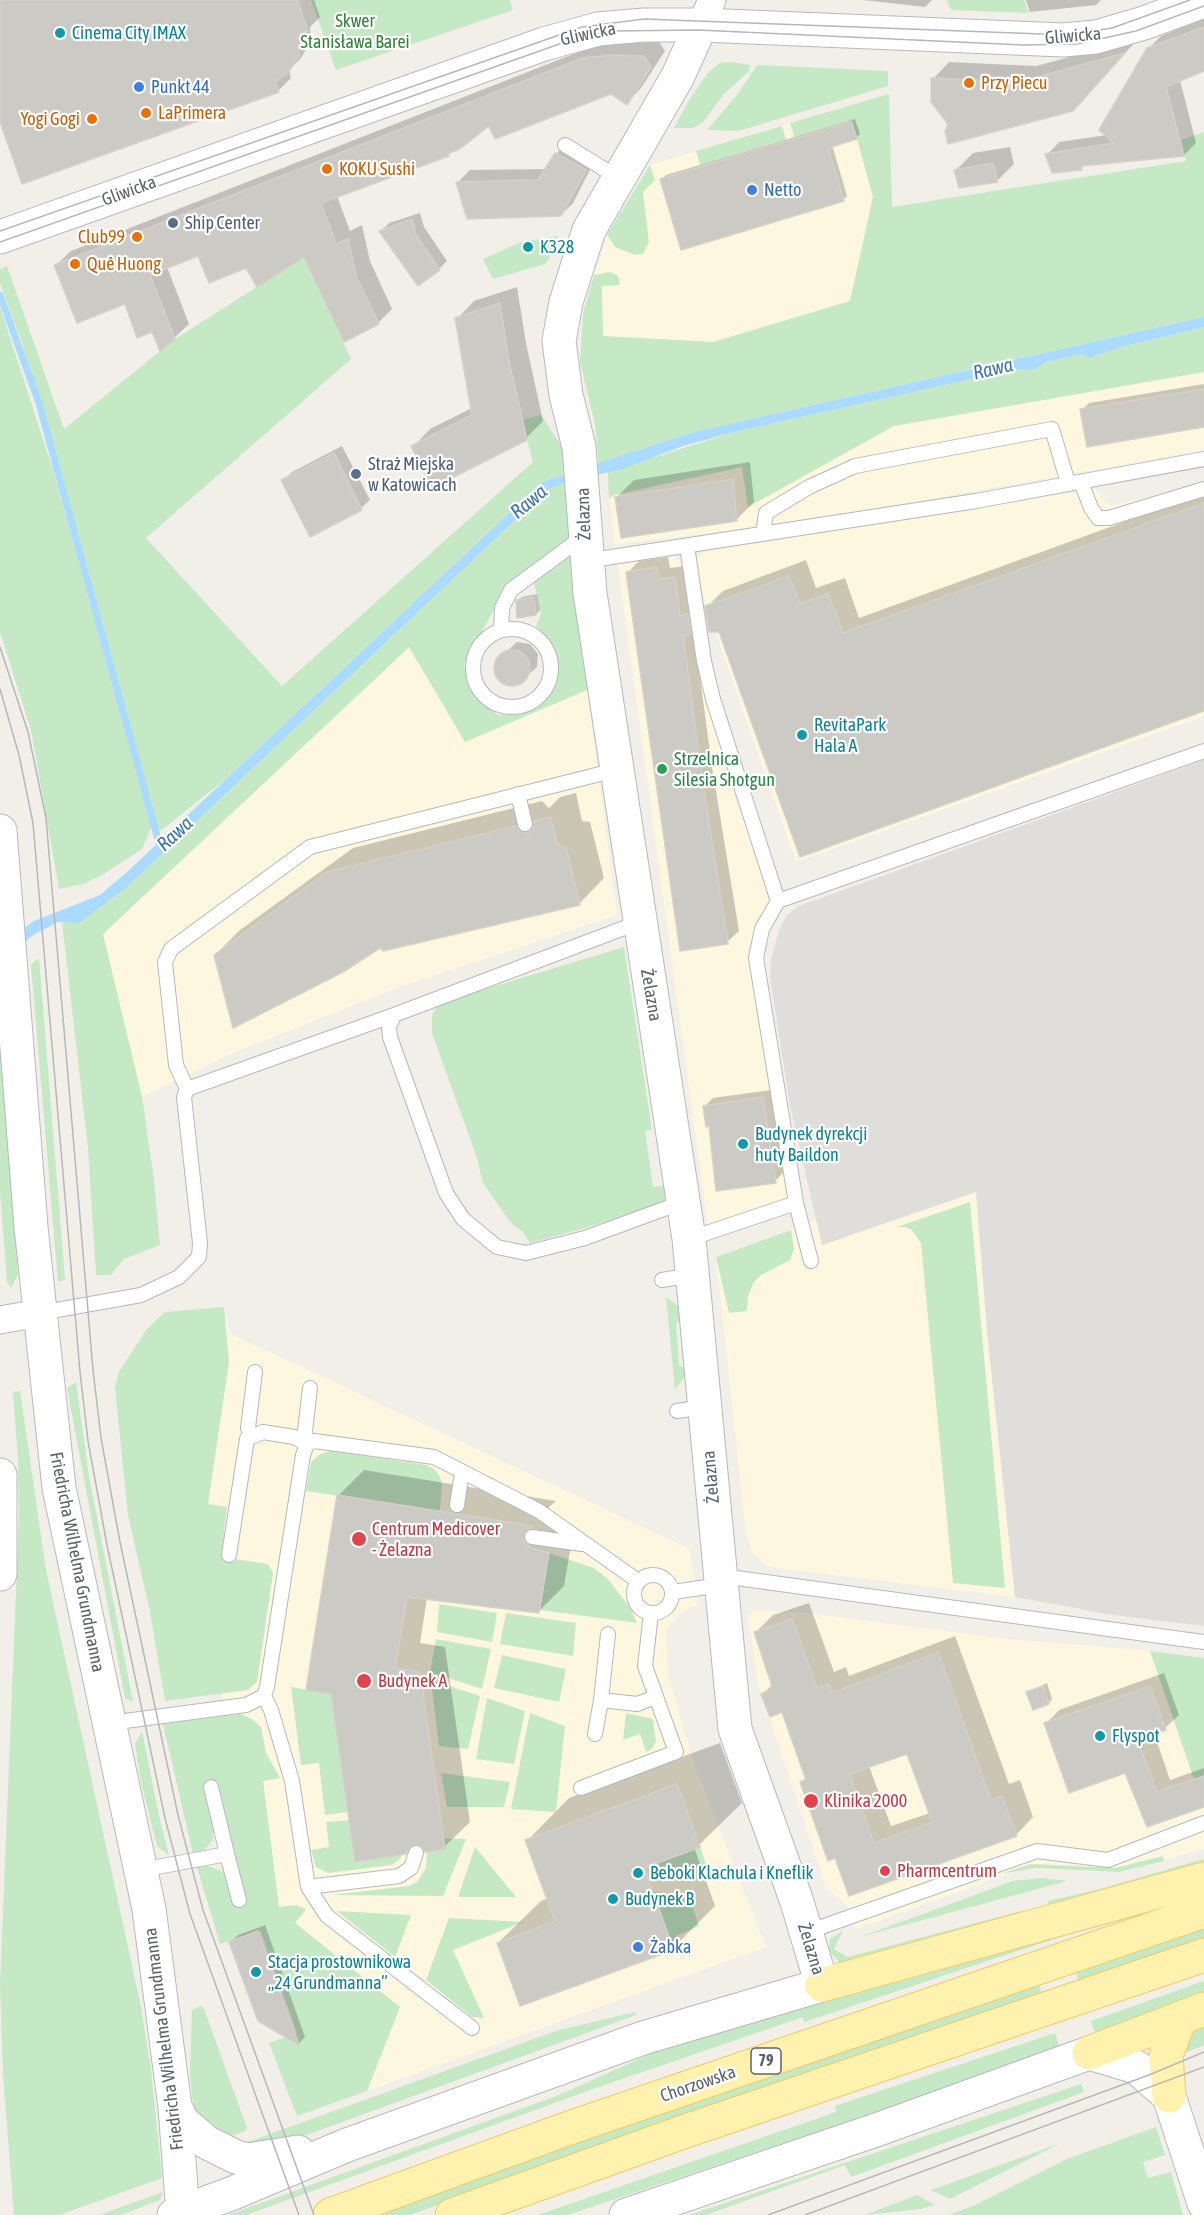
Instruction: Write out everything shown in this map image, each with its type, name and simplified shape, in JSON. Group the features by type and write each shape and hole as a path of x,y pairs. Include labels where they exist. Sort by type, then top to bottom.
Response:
{"main road":[{"path":"822,1985 1204,1879"},
{"name":"Chorzowska","path":"330,2215 583,2123 1204,1911"},
{"name":"79","path":"452,2215 683,2132 1204,1955"},
{"path":"1089,2053 1192,2014"},
{"path":"1169,2096 1166,2055 1192,2014"}],"street":[{"name":"Gliwicka","path":"0,237 580,33 706,13 1064,40 1105,34 1204,1"},
{"name":"Żelazna","path":"706,13 678,76 617,177 589,230 576,266 559,341 566,395 579,447 585,495 586,548 616,770 688,1239 677,1277 691,1409 720,1580 735,1729 807,1932 822,1985"},
{"name":"Friedricha Wilhelma Grundmanna","path":"0,831 6,880 40,1313 59,1488 141,1870 157,1960 175,2107 180,2214"},
{"path":"0,1320 40,1313"},
{"path":"0,1475 0,1574"},
{"path":"180,2214 347,2145 643,2038 822,1985"},
{"path":"626,2215 879,2129 1089,2053 1136,2067 1155,2080 1169,2096 1204,2203"},
{"path":"175,2107 183,2122 206,2142 248,2160 347,2145"}],"lane":[{"path":"565,145 617,177"},
{"path":"763,534 766,513 809,487 855,466 1052,429 1075,482 1098,518 1109,518 1204,489"},
{"path":"501,630 502,608 511,590 586,548 687,546 1204,459"},
{"path":"687,546 704,661 713,699 778,901"},
{"path":"516,628 531,633 543,643 550,657 552,672 547,687 537,699 524,706 508,708 493,703 482,693 474,680 473,664 477,649 487,638 501,630 516,628"},
{"path":"810,1261 796,1203 756,958 762,929 778,901 1204,751"},
{"path":"40,1313 141,1296 179,1277 199,1257 200,1244 184,1097 187,1089 176,1065 165,962 171,949 310,846 616,770"},
{"path":"518,794 525,824"},
{"path":"187,1089 394,1015 640,922"},
{"path":"394,1015 389,1027 390,1037 446,1193 463,1219 497,1247 526,1253 585,1238 683,1202"},
{"path":"688,1239 796,1203"},
{"path":"251,1435 248,1428 255,1372"},
{"path":"110,1723 246,1705 264,1696 303,1455 307,1444 305,1431 310,1388"},
{"path":"229,1555 247,1439 251,1435 263,1432 294,1437 307,1444 325,1441 434,1457 539,1511 638,1581"},
{"path":"457,1505 462,1472"},
{"path":"532,1537 587,1545"},
{"path":"658,1575 668,1581 673,1592 665,1609 651,1613 636,1604 634,1590 638,1581 646,1576 658,1575"},
{"path":"673,1592 720,1580 1204,1642"},
{"path":"581,1788 676,1752 645,1666 651,1613"},
{"path":"595,1734 608,1634"},
{"path":"264,1696 271,1710 292,1781 308,1887 327,1916 472,2028"},
{"path":"601,1700 637,1704 656,1697"},
{"path":"212,1787 239,1900"},
{"path":"807,1932 1038,1851 1108,1860 1204,1823"},
{"path":"308,1887 399,1876 411,1868 416,1853"},
{"path":"141,1870 227,1854"}],"shaded area":[{"path":"847,106 873,197 850,301 713,342 602,336 583,313 610,230 650,165"},
{"path":"1204,372 1204,450 920,501 743,529 615,544 609,499 614,495 742,467 748,507 894,426"},
{"path":"1204,484 1204,716 796,862 705,602 696,561 698,556 707,551 1095,489 1110,506"},
{"path":"675,557 684,568 705,700 770,900 759,918 747,953 788,1199 708,1227 618,565"},
{"path":"410,647 465,742 587,690 617,915 402,986 228,1055 142,1097 103,934"},
{"path":"1204,760 1204,1626 1113,1615 1015,1597 987,1331 976,1192 822,1245 790,1106 770,977 771,959 780,928 787,915 799,906"},
{"path":"976,1192 987,1331 1015,1597 776,1568 767,1565 752,1552 746,1534 716,1257 817,1220 822,1245"},
{"path":"224,1307 229,1333 690,1549 698,1604 679,1613 666,1632 668,1675 694,1764 766,1947 367,2091 400,2007 295,1922 306,1910 296,1905 279,1907 263,1780 280,1778 266,1753 257,1722 240,1714 227,1716 208,1623 165,1312"},
{"path":"753,1610 806,1613 1007,1639 1150,1651 1194,1779 1204,1776 1204,1849 1119,1872 1021,1869 856,1929 847,1905 826,1888 758,1683 748,1617"}],"green space":[{"name":"Skwer Stanisława Barei","path":"311,0 510,0 513,10 336,70"},
{"path":"947,0 1024,0 1029,13 951,10"},
{"path":"720,63 751,65 748,72 724,94 703,122 693,128 674,128 708,73"},
{"path":"757,65 888,71 888,86 738,131 707,130 737,95"},
{"path":"889,94 892,207 1186,161 1181,140 1204,132 1204,317 694,432 599,465 595,424 580,362 583,313 594,275 610,272 617,275 620,280 619,285 602,286 603,336 713,342 850,301 873,197 852,120 794,137 790,123"},
{"path":"782,126 786,139 700,165 696,151"},
{"path":"650,165 655,180 643,192 649,242 643,254 635,255 615,247 607,235"},
{"path":"558,236 545,264 493,279 483,259 521,242"},
{"path":"304,257 351,359 146,538 282,686 533,462 522,420 541,415 563,448 565,474 542,482 228,777 163,829 158,830 86,562 22,343 0,283 0,269 7,266 64,429 175,339"},
{"path":"0,307 53,470 152,825 142,849 102,875 83,884 59,889 31,730 0,632"},
{"path":"1204,327 1204,372 894,426 748,507 742,467 614,495 609,499 608,472 734,432 1016,369 1034,370 1046,362 1082,354 1090,358 1121,347"},
{"path":"566,482 570,537 507,586 464,664 467,682 480,702 498,715 516,714 537,705 553,689 558,675 558,658 553,645 536,626 541,614 534,581 573,551 587,690 465,742 409,647 103,934 142,1097 154,1180 160,1245 124,1259 111,1275 96,1275 88,1148 62,922 79,923 126,888 547,490"},
{"path":"624,947 652,1130 645,1131 653,1187 669,1185 670,1200 589,1227 530,1243 523,1232 511,1223 483,1183 477,1158 432,1033 432,1015 439,1003"},
{"path":"39,958 65,1280 58,1282 31,965"},
{"path":"0,1040 18,1274 11,1288 7,1282 0,1191"},
{"path":"970,1202 1005,1588 953,1583 921,1243 912,1230 897,1227"},
{"path":"791,1230 794,1249 790,1260 761,1275 754,1282 748,1296 747,1311 729,1313 716,1257"},
{"path":"666,1297 678,1306 683,1316 676,1324 679,1365 688,1372 675,1390"},
{"path":"224,1307 229,1362 208,1504 227,1507 221,1557 268,1564 273,1573 257,1682 248,1690 165,1701 150,1612 128,1515 115,1388 119,1372 146,1330 165,1312"},
{"path":"76,1382 89,1476 133,1702 125,1698 67,1388"},
{"path":"20,1391 46,1570 141,2007 151,2069 162,2178 59,2215 14,2215 3,2075 0,1985 19,1518 18,1459 13,1392"},
{"path":"331,1451 427,1465 434,1469 440,1477 442,1485 440,1511 306,1491 311,1462 320,1454"},
{"path":"549,1553 594,1568 608,1579 631,1609 637,1623 540,1610"},
{"path":"439,1604 497,1613 492,1642 437,1632"},
{"path":"506,1613 576,1623 573,1656 500,1644"},
{"path":"436,1639 491,1649 482,1689 430,1672"},
{"path":"1150,1651 1204,1658 1204,1776 1194,1779"},
{"path":"502,1655 566,1669 559,1702 494,1688"},
{"path":"431,1680 480,1696 468,1749 439,1746"},
{"path":"291,1687 331,1694 348,1812 325,1815 319,1763 301,1765"},
{"path":"487,1698 525,1711 514,1764 476,1759"},
{"path":"530,1713 565,1726 556,1812 511,1809"},
{"path":"626,1713 653,1719 656,1741 652,1749 646,1752 640,1734 623,1740"},
{"path":"240,1714 252,1719 261,1727 266,1753 280,1778 263,1781 279,1907 296,1905 306,1909 295,1923 400,2007 367,2091 297,2116 269,2043 297,2033 261,1931 220,1944 197,1867 208,1866 224,1872 235,1901 246,1899 216,1783 213,1840 205,1849 193,1854 163,1724"},
{"path":"142,1731 169,1855 157,1846 141,1782 135,1744"},
{"path":"441,1773 510,1782 504,1807 447,1807"},
{"path":"349,1820 355,1861 402,1855 400,1859 391,1865 328,1873 316,1867 311,1850 329,1847 326,1822"},
{"path":"443,1838 466,1839 443,1896 332,1895 409,1886 417,1882 426,1868 427,1851 445,1849"},
{"path":"475,1847 516,1897 458,1897"},
{"path":"700,1847 707,1867 646,1867"},
{"path":"1163,1856 1164,1861 1119,1872 1035,1868 1000,1874 1031,1864 1115,1868"},
{"path":"1204,1859 1204,1866 1047,1910 1048,1901 1100,1889"},
{"path":"1042,1878 1067,1881 860,1937 1013,1881"},
{"path":"652,1891 690,1899 699,1926 676,1936 680,1947 674,1950"},
{"path":"337,1911 411,1915 395,1957"},
{"path":"1021,1911 1023,1917 841,1964 829,1951 830,1939 843,1931 834,1949 848,1957"},
{"path":"449,1918 523,1922 453,1950 484,2018 472,2017 426,1980"},
{"path":"1204,1926 1204,1940 1080,1984 1076,1972"},
{"path":"1078,1931 804,2022 803,2017 590,2090 246,2215 228,2215 559,2095 690,2036"},
{"path":"1204,1981 1204,1995 1097,2038 1091,2021"},
{"path":"1039,1985 1043,1996 549,2164 410,2215 369,2215 661,2110"},
{"path":"201,2006 247,2128 245,2131 225,2138 195,2111 193,2103 190,2076 192,2010"},
{"path":"635,2012 636,2015 276,2146 245,2143 556,2031"},
{"path":"1204,2022 1204,2045 1173,2058 1175,2045"},
{"path":"1055,2033 1061,2051 567,2215 538,2215 836,2112 835,2106"},
{"path":"1081,2084 1084,2092 851,2177 845,2165 706,2215 689,2215"},
{"path":"1156,2127 1165,2155 1143,2162 1148,2178 1171,2172 1183,2215 949,2215 975,2205 1067,2159"},
{"path":"1061,2143 950,2199 931,2190 937,2188"},
{"path":"163,2192 160,2200 120,2215 99,2215"},
{"path":"917,2195 935,2205 920,2209 865,2215"}],"water":[{"name":"Rawa","path":"1204,317 1204,327 1121,347 1090,358 1082,354 1046,362 1034,370 1016,369 734,432 683,446 622,469 566,482 547,490 126,888 79,923 58,922 35,934 0,961 0,946 34,921 100,895 126,873 542,482 694,432"}],"building":[{"name":"Punkt 44","path":"0,0 297,0 308,31 297,35 299,55 288,73 275,81 279,92 22,184 0,122"},
{"path":"1204,27 1204,71 1166,87 1184,156 1081,166 1082,170 1052,173 1045,154 1114,143 1099,130 1147,48"},
{"path":"1125,53 1073,111 948,144 945,131 948,124 931,102 931,78 1019,82"},
{"path":"610,55 644,56 651,67 627,105 611,94 495,139 489,126 461,148 448,154 449,156 321,203 336,244 348,239 356,276 379,324 344,342 304,257 257,287 246,268 209,283 198,256 150,275 175,339 160,351 152,332 137,338 125,304 77,323 54,265 583,58"},
{"name":"Netto","path":"851,122 857,139 828,148 844,201 681,250 660,179"},
{"path":"555,153 586,170 561,216 467,219 456,182 538,180"},
{"path":"993,163 998,182 959,188 954,170"},
{"path":"412,219 416,235 440,270 418,286 379,231"},
{"path":"500,303 509,361 527,440 432,488 411,446 472,415 455,318"},
{"path":"1204,389 1204,427 1087,447 1080,409"},
{"path":"334,453 362,510 310,537 281,480"},
{"path":"733,479 737,521 621,538 615,497"},
{"path":"1204,503 1204,711 800,857 719,632 709,632 705,606 789,576 800,604 828,593 843,633"},
{"path":"657,567 659,579 675,577 680,616 688,613 691,634 683,635 702,778 728,944 680,951 626,572"},
{"path":"534,597 536,615 517,618 516,600"},
{"path":"512,650 525,655 530,668 525,681 512,686 499,681 494,668 499,655"},
{"path":"551,817 557,845 566,847 580,905 383,951 380,948 343,972 233,1028 214,955 327,872 516,826 522,832 528,833 534,821"},
{"name":"Budynek dyrekcji huty Baildon","path":"763,1097 776,1183 716,1191 709,1126 706,1127 703,1106"},
{"name":"Budynek A","path":"337,1495 533,1526 525,1532 524,1541 531,1548 549,1553 539,1613 407,1597 395,1668 420,1672 445,1849 425,1852 422,1847 415,1844 406,1854 355,1862 331,1694 306,1690"},
{"name":"Klinika 2000","path":"792,1619 817,1688 829,1684 832,1693 938,1652 991,1800 1002,1796 1017,1836 849,1896 835,1858 828,1861 800,1782 806,1780 782,1712 770,1717 761,1694 773,1689 754,1632","holes":["907,1754 932,1822 874,1843 849,1774"]},
{"path":"1043,1686 1049,1704 1033,1710 1026,1692"},
{"name":"Flyspot","path":"1150,1686 1166,1730 1138,1741 1157,1792 1204,1776 1204,1807 1147,1827 1125,1773 1069,1793 1044,1723"},
{"name":"Budynek B","path":"677,1784 700,1847 644,1868 674,1950 520,2006 497,1943 555,1921 525,1840"},
{"name":"Stacja prostownikowa „24 Grundmanna”","path":"258,1931 299,2045 258,2021 229,1942"}],"waterway":[{"name":"Rawa","path":"0,295 39,403 160,847"}],"tram line":[{"path":"0,231 582,27 644,19 1042,34 1080,33 1112,28 1190,0"},
{"path":"0,242 565,42 612,31 698,30 1023,45 1077,44 1136,31 1204,6"},
{"path":"0,647 28,732 46,818 93,1370 101,1438 120,1542 178,1815 203,1910 314,2215"},
{"path":"0,689 19,755 33,823 80,1372 88,1441 107,1545 165,1818 190,1914 299,2215"},
{"path":"768,2215 1149,2075 1204,2052"},
{"path":"805,2215 1204,2067"}],"place":[{"name":"Cinema City IMAX","path":"60,33"},
{"name":"Przy Piecu","path":"969,83"},
{"name":"Punkt 44","path":"139,87"},
{"name":"LaPrimera","path":"146,113"},
{"name":"Yogi Gogi","path":"92,119"},
{"name":"KOKU Sushi","path":"327,169"},
{"name":"Netto","path":"752,190"},
{"name":"Ship Center","path":"173,223"},
{"name":"Club99","path":"137,237"},
{"name":"K328","path":"528,247"},
{"name":"Quê Huong","path":"75,264"},
{"name":"Straż Miejska w Katowicach","path":"356,474"},
{"name":"RevitaPark Hala A","path":"802,735"},
{"name":"Strzelnica Silesia Shotgun","path":"662,769"},
{"name":"Budynek dyrekcji huty Baildon","path":"743,1144"},
{"name":"Centrum Medicover - Żelazna","path":"359,1539"},
{"name":"Budynek A","path":"364,1681"},
{"name":"Flyspot","path":"1100,1736"},
{"name":"Klinika 2000","path":"811,1801"},
{"name":"Pharmcentrum","path":"885,1871"},
{"name":"Beboki Klachula i Kneflik","path":"638,1873"},
{"name":"Budynek B","path":"613,1899"},
{"name":"Żabka","path":"638,1947"},
{"name":"Stacja prostownikowa „24 Grundmanna”","path":"256,1972"}]}
